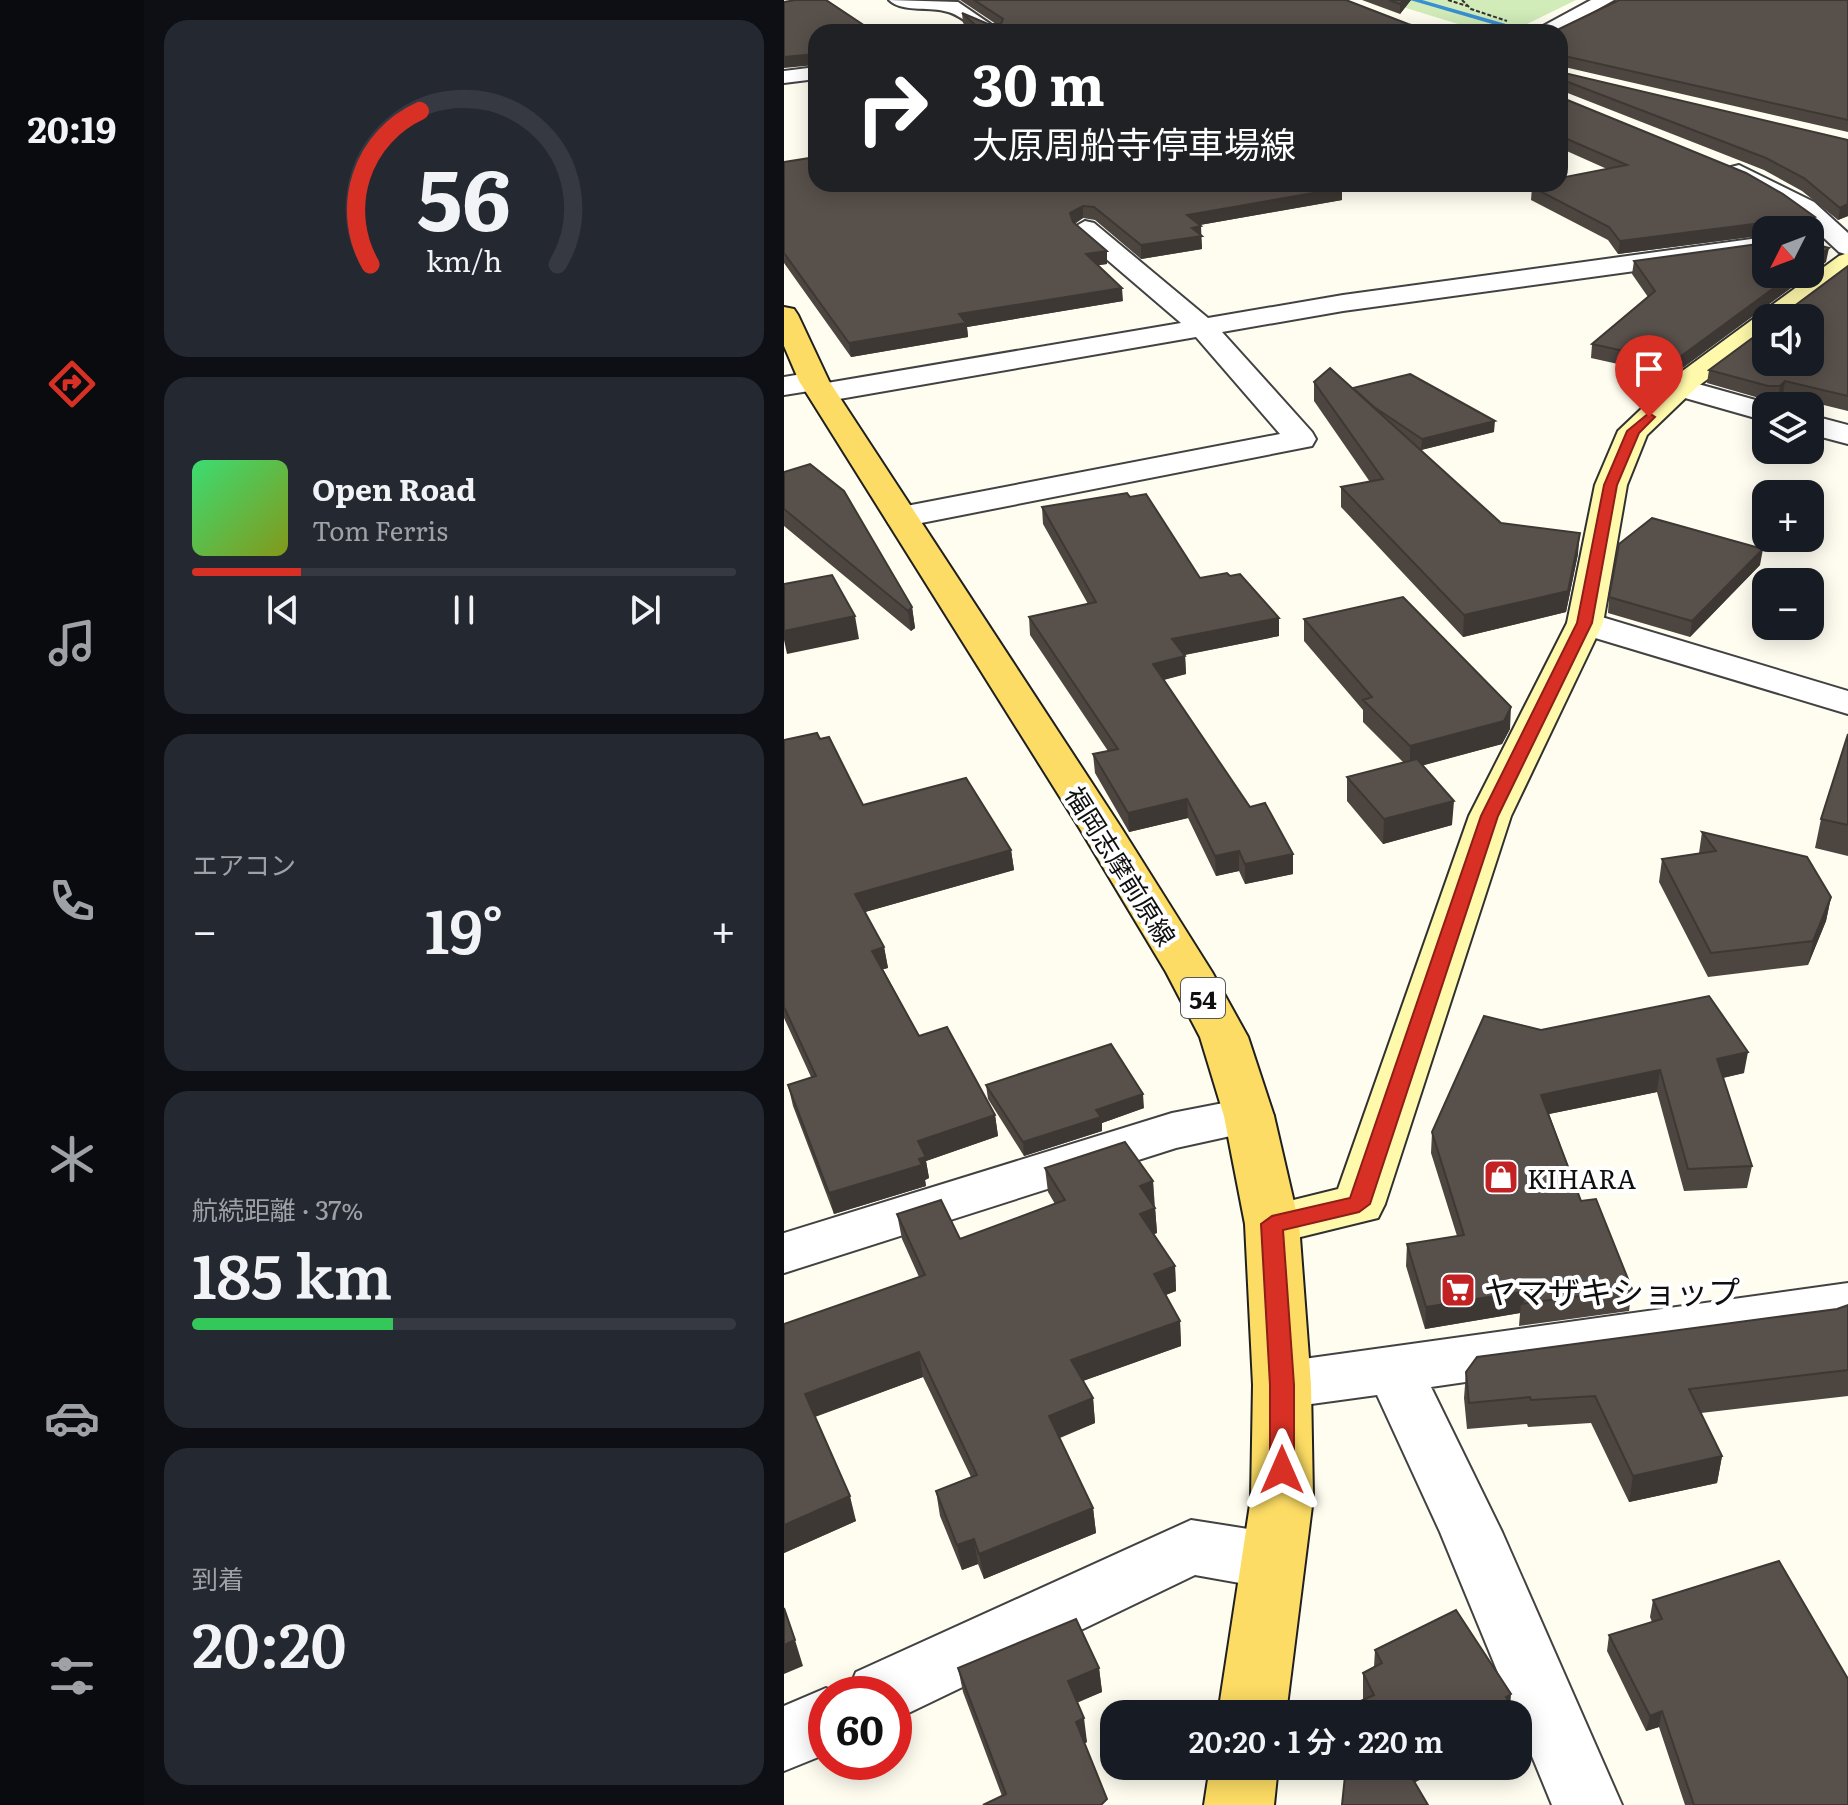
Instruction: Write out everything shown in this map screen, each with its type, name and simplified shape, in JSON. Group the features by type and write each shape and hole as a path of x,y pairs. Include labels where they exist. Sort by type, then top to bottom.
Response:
{"main road":[{"path":"1791,304 1848,261"},
{"name":"福岡志摩前原線","path":"784,315 807,387 901,517 1189,972 1224,1037 1249,1116 1272,1224 1282,1385 1282,1498 1254,1700"},
{"path":"1272,1224 1359,1204 1490,816 1585,623 1611,485 1633,431 1681,388 1752,334"},
{"path":"1239,1805 1242,1780"}],"street":[{"path":"898,0 952,6 980,24"},
{"path":"1558,24 1605,0"},
{"path":"784,77 808,74"},
{"path":"1715,162 1805,207 1844,241"},
{"path":"901,517 1301,439 1202,327 1085,228"},
{"path":"1824,240 1844,241"},
{"path":"807,387 1529,275 1752,247"},
{"path":"1681,388 1752,408"},
{"path":"1824,428 1848,435"},
{"path":"1585,623 1848,703"},
{"path":"784,1253 1172,1131 1249,1116"},
{"path":"1282,1385 1848,1305"},
{"path":"1394,1369 1471,1532 1587,1805"},
{"path":"912,1679 1191,1547 1274,1561"},
{"path":"784,1739 808,1728"}],"path":[{"path":"1448,0 1519,24"},
{"path":"1462,0 1468,6"}],"green space":[{"path":"1380,0 1576,0 1527,24 1458,24"}],"building":[{"path":"826,0 862,24 808,24 808,55 784,57 784,2"},
{"path":"974,0 1346,0 1408,24 1001,24 1003,19"},
{"path":"1619,0 1848,0 1848,120 1568,57 1568,25"},
{"path":"962,13 988,24 974,24"},
{"path":"1568,74 1848,140 1848,204 1840,208 1804,178 1766,158 1568,82"},
{"path":"1568,100 1746,173 1814,216 1752,216 1752,224 1620,241 1609,227 1542,192 1568,192 1568,176 1627,165 1568,139"},
{"path":"808,158 808,192 1319,192 1187,215 1201,226 1192,228 1202,236 1141,245 1094,207 1083,206 1070,213 1073,222 1107,251 1086,254 1122,288 959,314 966,323 849,343 784,253 784,162"},
{"path":"1752,245 1752,288 1774,288 1673,362 1592,344 1655,291 1634,261"},
{"path":"1848,266 1848,396 1785,381 1780,386 1768,386 1709,370 1752,338 1752,376 1824,376 1824,304 1797,304 1818,288 1824,288 1824,284"},
{"path":"1330,368 1501,523 1580,533 1568,591 1464,615 1341,487 1383,479 1314,382"},
{"path":"1410,374 1495,421 1422,439 1374,407 1353,388"},
{"path":"810,464 844,491 912,607 908,611 784,509 784,472"},
{"path":"1127,493 1130,497 1146,494 1200,578 1240,574 1279,618 1172,639 1185,656 1153,664 1250,807 1265,803 1293,854 1245,864 1239,851 1215,856 1187,799 1128,813 1093,754 1118,749 1029,617 1096,602 1042,507"},
{"path":"1652,518 1752,546 1752,552 1760,552 1692,621 1609,597 1619,544"},
{"path":"832,575 855,616 784,631 784,584"},
{"path":"1403,597 1511,707 1504,721 1410,746 1363,700 1372,697 1304,619"},
{"path":"817,733 820,739 829,737 863,805 966,778 1011,850 855,894 884,947 872,951 919,1036 947,1027 995,1115 918,1141 926,1157 919,1159 922,1165 829,1193 788,1085 816,1076 784,1007 784,740"},
{"path":"1848,734 1848,825 1821,819"},
{"path":"1417,759 1454,801 1384,819 1347,777"},
{"path":"1702,832 1807,857 1831,897 1813,941 1711,953 1662,859 1716,851"},
{"path":"1709,996 1748,1052 1717,1059 1752,1166 1688,1169 1660,1070 1541,1095 1581,1201 1596,1199 1632,1289 1521,1304 1532,1290 1426,1307 1407,1244 1464,1235 1432,1132 1484,1016 1541,1030"},
{"path":"1111,1044 1143,1094 1096,1110 1101,1117 1023,1142 986,1085"},
{"path":"1125,1142 1153,1181 1140,1186 1155,1208 1140,1214 1175,1266 1154,1274 1180,1321 1071,1360 1093,1398 1049,1416 1093,1508 979,1554 974,1539 957,1545 936,1491 977,1475 919,1352 805,1394 850,1496 784,1525 784,1324 925,1275 897,1214 941,1200 960,1239 1065,1200 1045,1168"},
{"path":"1848,1305 1848,1370 1689,1389 1722,1456 1633,1476 1595,1396 1531,1400 1530,1397 1469,1403 1466,1372 1477,1357 1837,1309"},
{"path":"1779,1561 1848,1679 1848,1805 1694,1805 1662,1711 1650,1716 1609,1635 1662,1619 1653,1600"},
{"path":"784,1608 795,1640 784,1645"},
{"path":"1456,1610 1511,1694 1506,1697 1508,1700 1363,1700 1374,1695 1363,1673 1382,1663 1375,1650"},
{"path":"1076,1619 1099,1668 1068,1681 1084,1718 1076,1722 1107,1799 1101,1805 983,1805 1006,1794 958,1668"},
{"path":"1345,1780 1413,1780 1428,1805 1342,1805"}],"waterway":[{"path":"1414,0 1502,24"}],"place":[{"name":"KIHARA","path":"1501,1177"},
{"name":"ヤマザキショップ","path":"1458,1290"}],"route":[{"path":"1282,1470 1282,1385 1272,1224 1359,1204 1490,816 1585,623 1611,485 1633,431 1649,417"}]}
